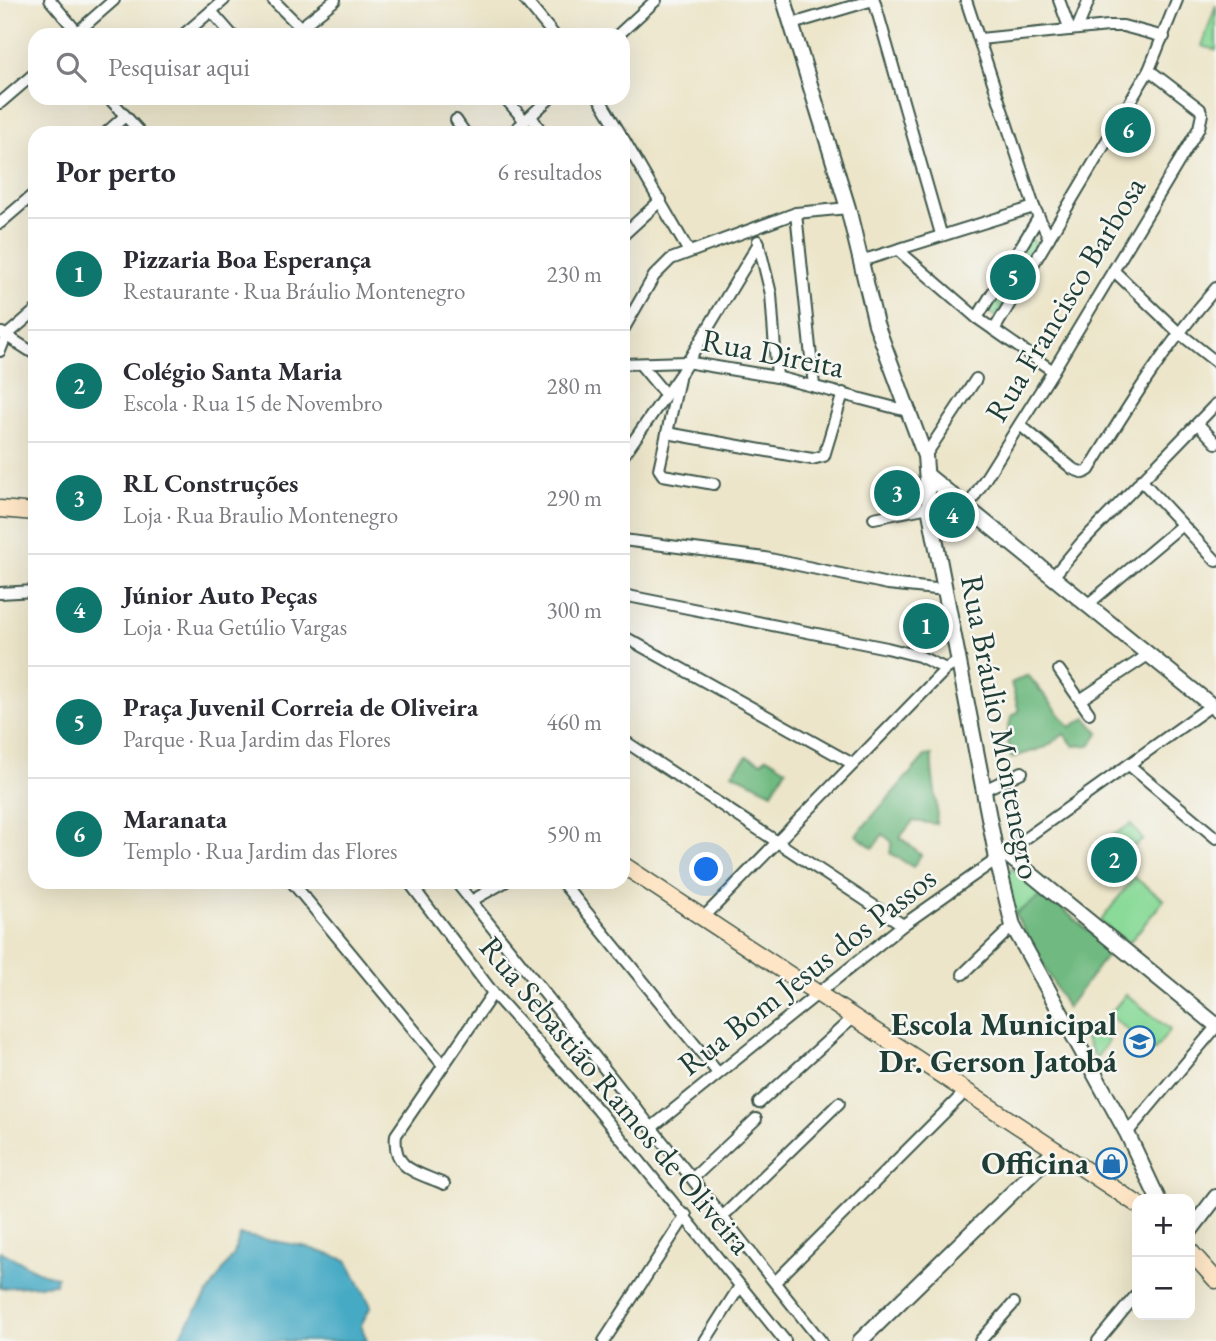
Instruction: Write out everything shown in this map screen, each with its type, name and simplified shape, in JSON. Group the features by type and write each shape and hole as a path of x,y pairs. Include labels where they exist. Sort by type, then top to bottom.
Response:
{"main road":[{"path":"0,509 28,511"},
{"path":"630,870 1132,1201"},
{"path":"1195,1257 1216,1280"}],"street":[{"path":"50,0 71,28"},
{"path":"81,28 114,0"},
{"path":"191,28 224,0"},
{"path":"273,0 302,28"},
{"path":"308,28 335,0"},
{"path":"526,0 548,28"},
{"path":"626,28 656,0"},
{"name":"Rua Bráulio Montenegro","path":"784,0 848,208 876,324 911,412 925,456 929,507 945,590 953,665 1001,856 1013,926 1127,1133 1156,1194"},
{"path":"792,23 873,0 941,234"},
{"path":"966,0 1037,212 1049,238"},
{"path":"1059,0 1074,30"},
{"path":"1074,30 1089,0"},
{"path":"994,330 1149,70 1177,0"},
{"path":"211,11 226,28"},
{"path":"981,39 1123,26 1164,37"},
{"name":"Rua Francisco Barbosa","path":"967,509 1199,128 1202,114 1189,99 1149,70"},
{"path":"0,103 28,79"},
{"path":"115,105 134,126"},
{"path":"513,105 535,126"},
{"path":"519,126 542,105"},
{"path":"602,105 616,126"},
{"path":"114,126 125,116"},
{"path":"456,120 460,126"},
{"path":"630,149 688,250"},
{"path":"0,223 28,199"},
{"path":"630,229 661,200"},
{"path":"630,318 654,276 671,259 688,250 796,213 848,208"},
{"path":"861,261 941,234 1037,212"},
{"path":"977,318 1037,212"},
{"path":"796,213 814,386"},
{"path":"751,230 759,243 771,294 777,377"},
{"path":"715,484 661,473 659,469 681,373 759,243"},
{"path":"898,250 977,318 1053,371"},
{"path":"1114,271 1178,332 1216,362"},
{"path":"1020,425 1073,469 1084,472 1089,470 1178,332 1216,288"},
{"path":"0,351 3,334 28,316"},
{"path":"3,334 28,350"},
{"name":"Rua Direita","path":"630,365 686,362 777,377 911,412"},
{"path":"640,364 665,394"},
{"path":"630,446 681,373"},
{"path":"925,456 976,379"},
{"path":"667,433 812,459 824,456 843,393"},
{"path":"1052,578 1141,480 1216,404"},
{"path":"1198,424 1216,443"},
{"path":"928,476 1214,707"},
{"path":"1141,480 1216,561"},
{"path":"874,518 929,507"},
{"path":"1086,606 1182,525"},
{"path":"630,541 765,558 888,584 945,590"},
{"path":"0,593 28,591"},
{"path":"630,596 887,648 953,665"},
{"path":"630,640 853,764"},
{"path":"1080,700 1148,656"},
{"path":"703,918 953,665"},
{"path":"1059,670 1089,713"},
{"name":"Rua Bom Jesus dos Passos","path":"651,1128 903,925 1214,707"},
{"path":"630,745 903,925"},
{"path":"1129,765 1216,838"},
{"path":"984,790 1022,772"},
{"path":"1001,856 1216,1026 1127,1133"},
{"path":"298,889 443,1065"},
{"name":"Rua Sebastião Ramos de Oliveira","path":"414,889 493,993 598,1110 686,1215 785,1341"},
{"name":"Rua Sebastião Ramos de Oliveira","path":"462,889 776,1281 821,1341"},
{"path":"471,901 492,889"},
{"path":"568,889 718,1073"},
{"path":"963,975 1013,926"},
{"path":"444,1184 403,1166 394,1151 396,1135 493,993"},
{"path":"759,1103 855,1016"},
{"path":"776,1281 967,1090"},
{"path":"723,1216 839,1103"},
{"path":"693,1178 756,1119"},
{"path":"860,1341 1056,1150"},
{"path":"1195,1224 1216,1197"},
{"path":"604,1341 686,1215"},
{"path":"705,1341 740,1286"},
{"path":"1098,1341 1132,1300"},
{"path":"980,1341 1014,1303"}],"green space":[{"path":"1216,5 1216,50 1202,46"},
{"path":"1030,237 1039,246 996,318 987,309"},
{"path":"1028,675 1070,727 1086,718 1099,733 1090,745 1074,746 1064,734 1046,747 1011,758 1007,735 1011,717 1019,711 1011,683"},
{"path":"932,755 936,824 913,821 900,837 921,855 913,867 890,853 892,842 883,834 873,848 856,835 925,756"},
{"path":"747,756 761,762 767,757 786,769 772,792 732,773"},
{"path":"1131,824 1143,840 1117,857 1104,841"},
{"path":"1012,868 1045,894 1015,914 1007,872"},
{"path":"1134,877 1164,900 1129,943 1100,922"},
{"path":"1045,894 1111,950 1067,1008 1015,914"},
{"path":"1126,994 1170,1030 1154,1051 1109,1015"},
{"path":"1078,1026 1091,1036 1096,1031 1109,1041 1096,1058"}],"water":[{"path":"240,1235 303,1246 347,1260 371,1306 361,1325 367,1341 176,1341 234,1254"},
{"path":"0,1251 43,1274 57,1277 55,1284 0,1288"}],"place":[{"name":"Maranata","path":"1128,130"},
{"name":"Praça Juvenil Correia de Oliveira","path":"1013,277"},
{"name":"RL Construções","path":"897,493"},
{"name":"Júnior Auto Peças","path":"952,515"},
{"name":"Pizzaria Boa Esperança","path":"926,626"},
{"name":"Colégio Santa Maria","path":"1114,860"},
{"name":"Escola Municipal Dr. Gerson Jatobá","path":"1140,1042"},
{"name":"Officina","path":"1112,1163"}]}
